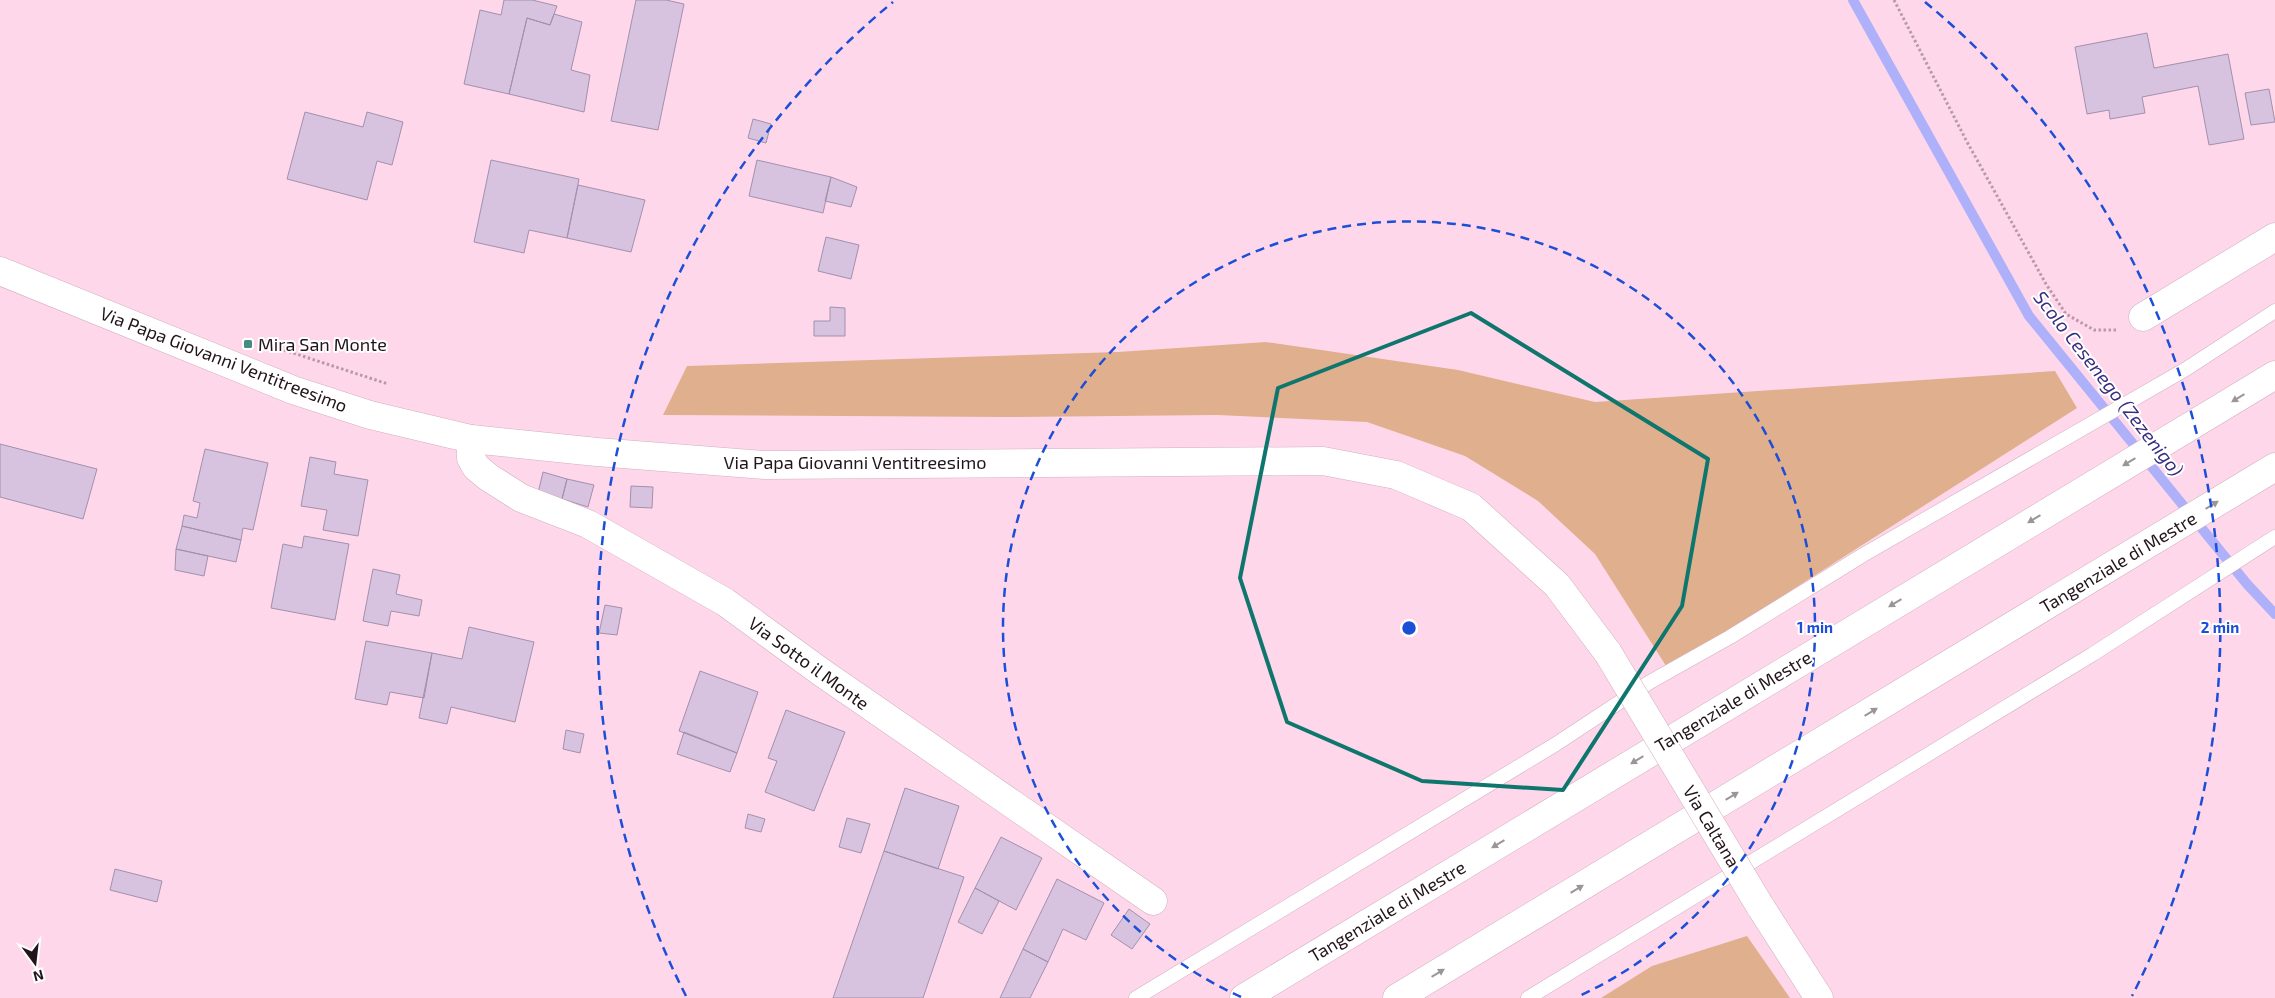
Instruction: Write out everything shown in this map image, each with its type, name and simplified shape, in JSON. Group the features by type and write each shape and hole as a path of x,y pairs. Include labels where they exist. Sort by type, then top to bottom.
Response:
{"main road":[{"path":"2143,317 2275,237"},
{"name":"Via Papa Giovanni Ventitreesimo","path":"0,271 293,390 370,414 471,439 597,452 765,465 1323,461 1396,475 1471,508 1557,585 1608,654"},
{"name":"Tangenziale di Mestre","path":"1244,998 2275,375"},
{"name":"Via Sotto il Monte","path":"471,439 471,458 476,467 488,477 521,498 588,524 725,602 821,672 1152,901"},
{"name":"Tangenziale di Mestre","path":"1397,998 2275,467"},
{"name":"Via Caltana","path":"1608,654 1760,906 1819,998"}],"lane":[{"path":"1136,998 1556,744 1650,682 1730,637 1863,555 2186,369 2275,311"},
{"path":"1528,998 2092,654 2275,537"}],"path":[{"path":"1894,0 1966,140 2046,284 2066,314 2094,330 2119,330 2143,317"},
{"path":"282,349 393,386"}],"highlighted area":[{"path":"1471,313 1708,459 1682,606 1563,790 1422,781 1287,722 1240,578 1278,388"}],"shaded area":[{"path":"1266,342 1458,370 1595,402 2055,371 2077,408 1668,669 1595,554 1538,501 1465,456 1367,422 1217,415 1007,417 663,415 687,366 1118,352"},
{"path":"1747,936 1790,998 1601,998 1652,966"}],"building":[{"path":"504,0 532,0 557,6 550,25 527,18 509,94 464,84 480,10 501,15"},
{"path":"636,0 666,0 684,4 658,130 611,121"},
{"path":"554,14 582,22 571,70 590,75 584,112 509,94 527,18 550,25"},
{"path":"2147,33 2154,68 2228,54 2244,139 2209,145 2198,86 2142,97 2145,113 2110,119 2109,110 2087,114 2075,47"},
{"path":"2269,89 2275,122 2251,125 2245,93"},
{"path":"305,112 363,127 367,112 403,122 392,165 377,161 367,200 287,179"},
{"path":"753,119 771,124 766,143 748,138"},
{"path":"491,160 579,179 567,238 529,230 524,253 474,242"},
{"path":"757,160 831,177 823,213 749,196"},
{"path":"831,177 857,187 851,207 825,201"},
{"path":"578,185 645,200 631,252 567,238"},
{"path":"826,237 859,245 851,279 818,271"},
{"path":"830,307 845,308 845,336 814,336 814,321 830,321"},
{"path":"0,444 97,469 83,519 0,497"},
{"path":"205,449 268,463 253,530 243,528 241,540 182,526 184,515 197,518 200,503 193,501"},
{"path":"310,457 336,462 334,474 368,480 358,536 323,530 327,510 301,506"},
{"path":"543,472 567,479 562,499 538,493"},
{"path":"567,479 594,485 588,507 562,499"},
{"path":"631,486 653,487 652,508 630,507"},
{"path":"182,526 241,540 236,562 176,549"},
{"path":"304,536 349,544 335,620 271,608 283,544 302,548"},
{"path":"176,549 208,556 204,576 175,570"},
{"path":"373,569 400,575 396,594 422,600 419,616 391,611 388,626 363,621"},
{"path":"605,605 622,608 617,635 599,633"},
{"path":"469,627 534,642 515,722 451,707 447,724 419,718 432,653 462,659"},
{"path":"366,641 432,653 424,698 390,692 387,705 355,699"},
{"path":"700,671 758,692 737,753 679,731"},
{"path":"786,710 845,732 814,811 765,792 777,761 768,758"},
{"path":"566,730 584,734 580,753 563,749"},
{"path":"684,732 737,753 730,772 677,754"},
{"path":"905,788 959,806 938,869 884,851"},
{"path":"748,814 765,819 761,832 745,828"},
{"path":"847,818 870,824 861,853 839,847"},
{"path":"1001,837 1042,858 1016,910 975,888"},
{"path":"884,851 964,877 923,998 833,998"},
{"path":"115,869 162,881 157,902 110,890"},
{"path":"1057,879 1104,903 1086,940 1063,929 1048,962 1023,949"},
{"path":"975,888 999,901 982,934 958,922"},
{"path":"1129,909 1150,924 1132,949 1111,935"},
{"path":"1023,949 1048,962 1030,998 1000,998"}],"waterway":[{"name":"Scolo Cesenego (Zezenigo)","path":"1853,0 2029,316 2247,584 2275,614"}],"place":[{"name":"Mira San Monte","path":"248,344"}]}
